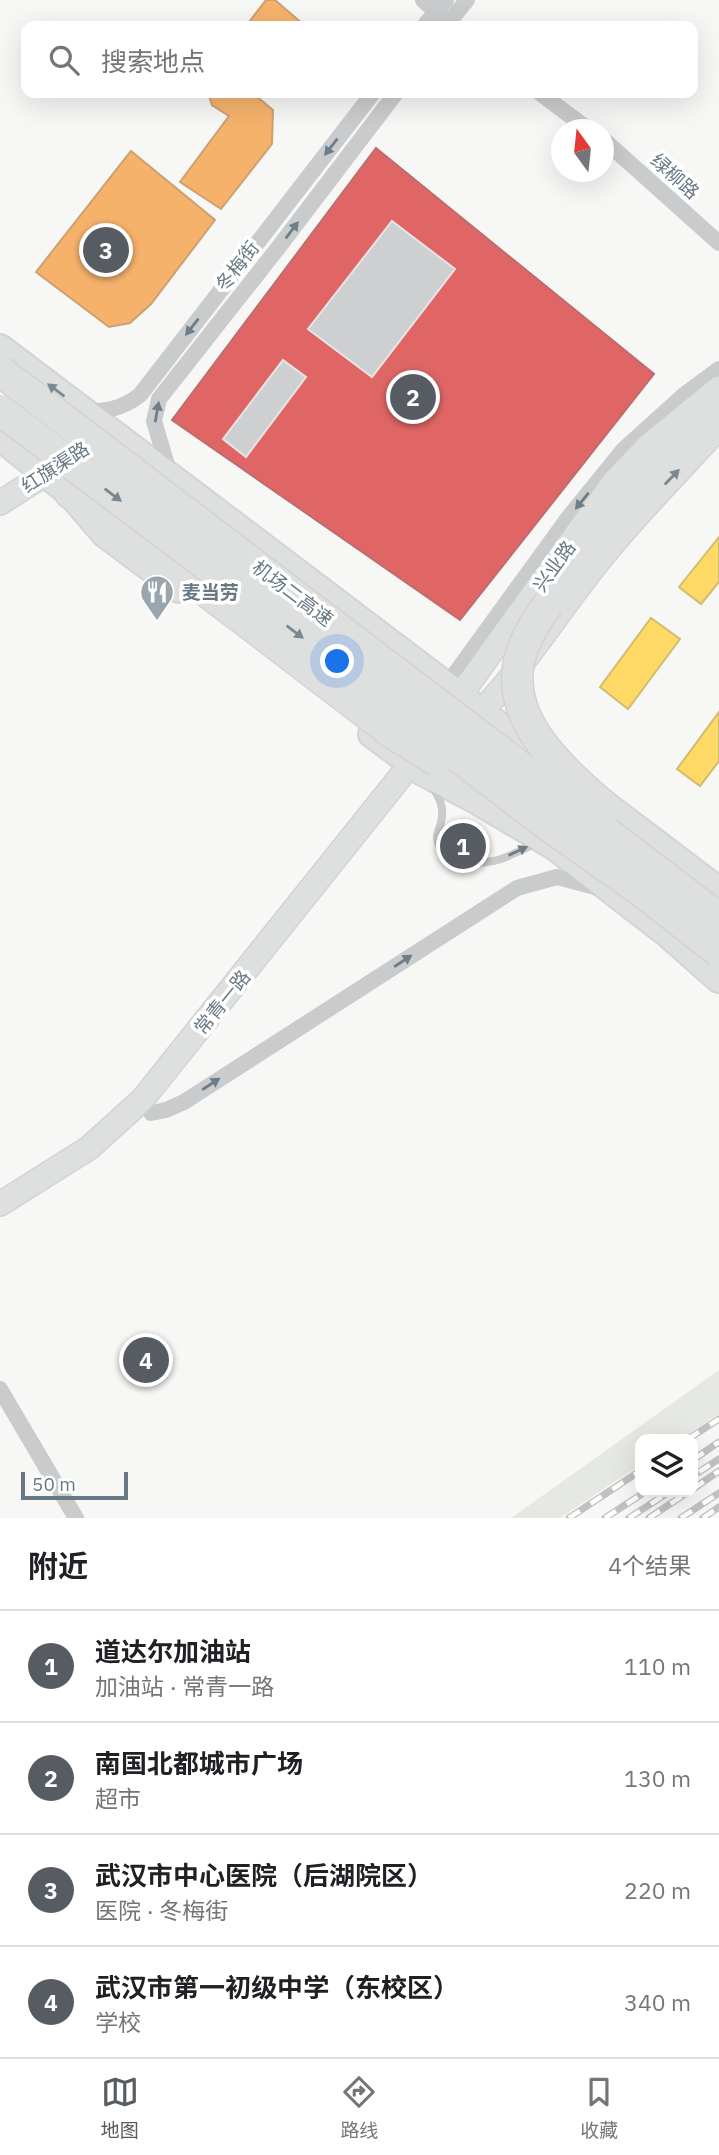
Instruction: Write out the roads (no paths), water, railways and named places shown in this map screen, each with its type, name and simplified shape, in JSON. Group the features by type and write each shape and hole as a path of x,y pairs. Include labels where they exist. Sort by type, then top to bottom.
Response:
{"highway":[{"name":"机场二高速","path":"0,371 719,916"},
{"name":"机场二高速","path":"0,410 318,649 548,834 641,891 719,952"},
{"path":"719,412 645,479 549,603 532,627 522,652 517,676 528,723 543,746 567,773 719,916"},
{"path":"71,493 112,520 412,747 548,834"}],"main road":[{"path":"0,348 719,891"},
{"name":"兴业路","path":"418,768 453,691 613,483 649,445 719,388"},
{"name":"兴业路","path":"418,768 481,712 523,663 597,562 651,499 719,427"},
{"name":"红旗渠路","path":"0,503 111,431"},
{"path":"0,437 71,493 105,534 418,768 478,801 548,834 719,979"},
{"name":"常青一路","path":"0,1222 94,1158 150,1113 418,768"},
{"name":"常青一路","path":"0,1204 89,1148 142,1100 418,768"}],"street":[{"path":"423,0 446,17 467,0"},
{"name":"冬梅街","path":"85,412 111,410 128,405 140,395 369,98"},
{"name":"冬梅街","path":"171,477 155,421 159,399 392,98"},
{"path":"547,98 574,119"},
{"name":"绿柳路","path":"614,149 719,243"},
{"path":"453,691 568,518 624,450 684,395 719,369"},
{"path":"692,870 719,882"},
{"name":"常青一路","path":"150,1113 184,1102 517,888 557,877 613,891"},
{"path":"0,1388 76,1518"}],"lane":[{"path":"418,768 440,798 443,811 437,837 450,857 470,863 499,860 538,844 548,834"}],"railway":[{"path":"696,1434 719,1419"},
{"path":"698,1457 719,1442"},
{"path":"699,1472 719,1459"},
{"path":"698,1486 719,1471"},
{"path":"569,1518 635,1474"},
{"path":"681,1518 719,1493"},
{"path":"605,1518 637,1497"},
{"path":"629,1518 661,1497"},
{"path":"649,1518 680,1497"},
{"path":"703,1518 719,1507"}],"place":[{"name":"武汉市中心医院（后湖院区）","path":"106,250"},
{"name":"南国北都城市广场","path":"413,397"},
{"name":"麦当劳","path":"157,622"},
{"name":"道达尔加油站","path":"463,846"},
{"name":"武汉市第一初级中学（东校区）","path":"146,1360"}]}
